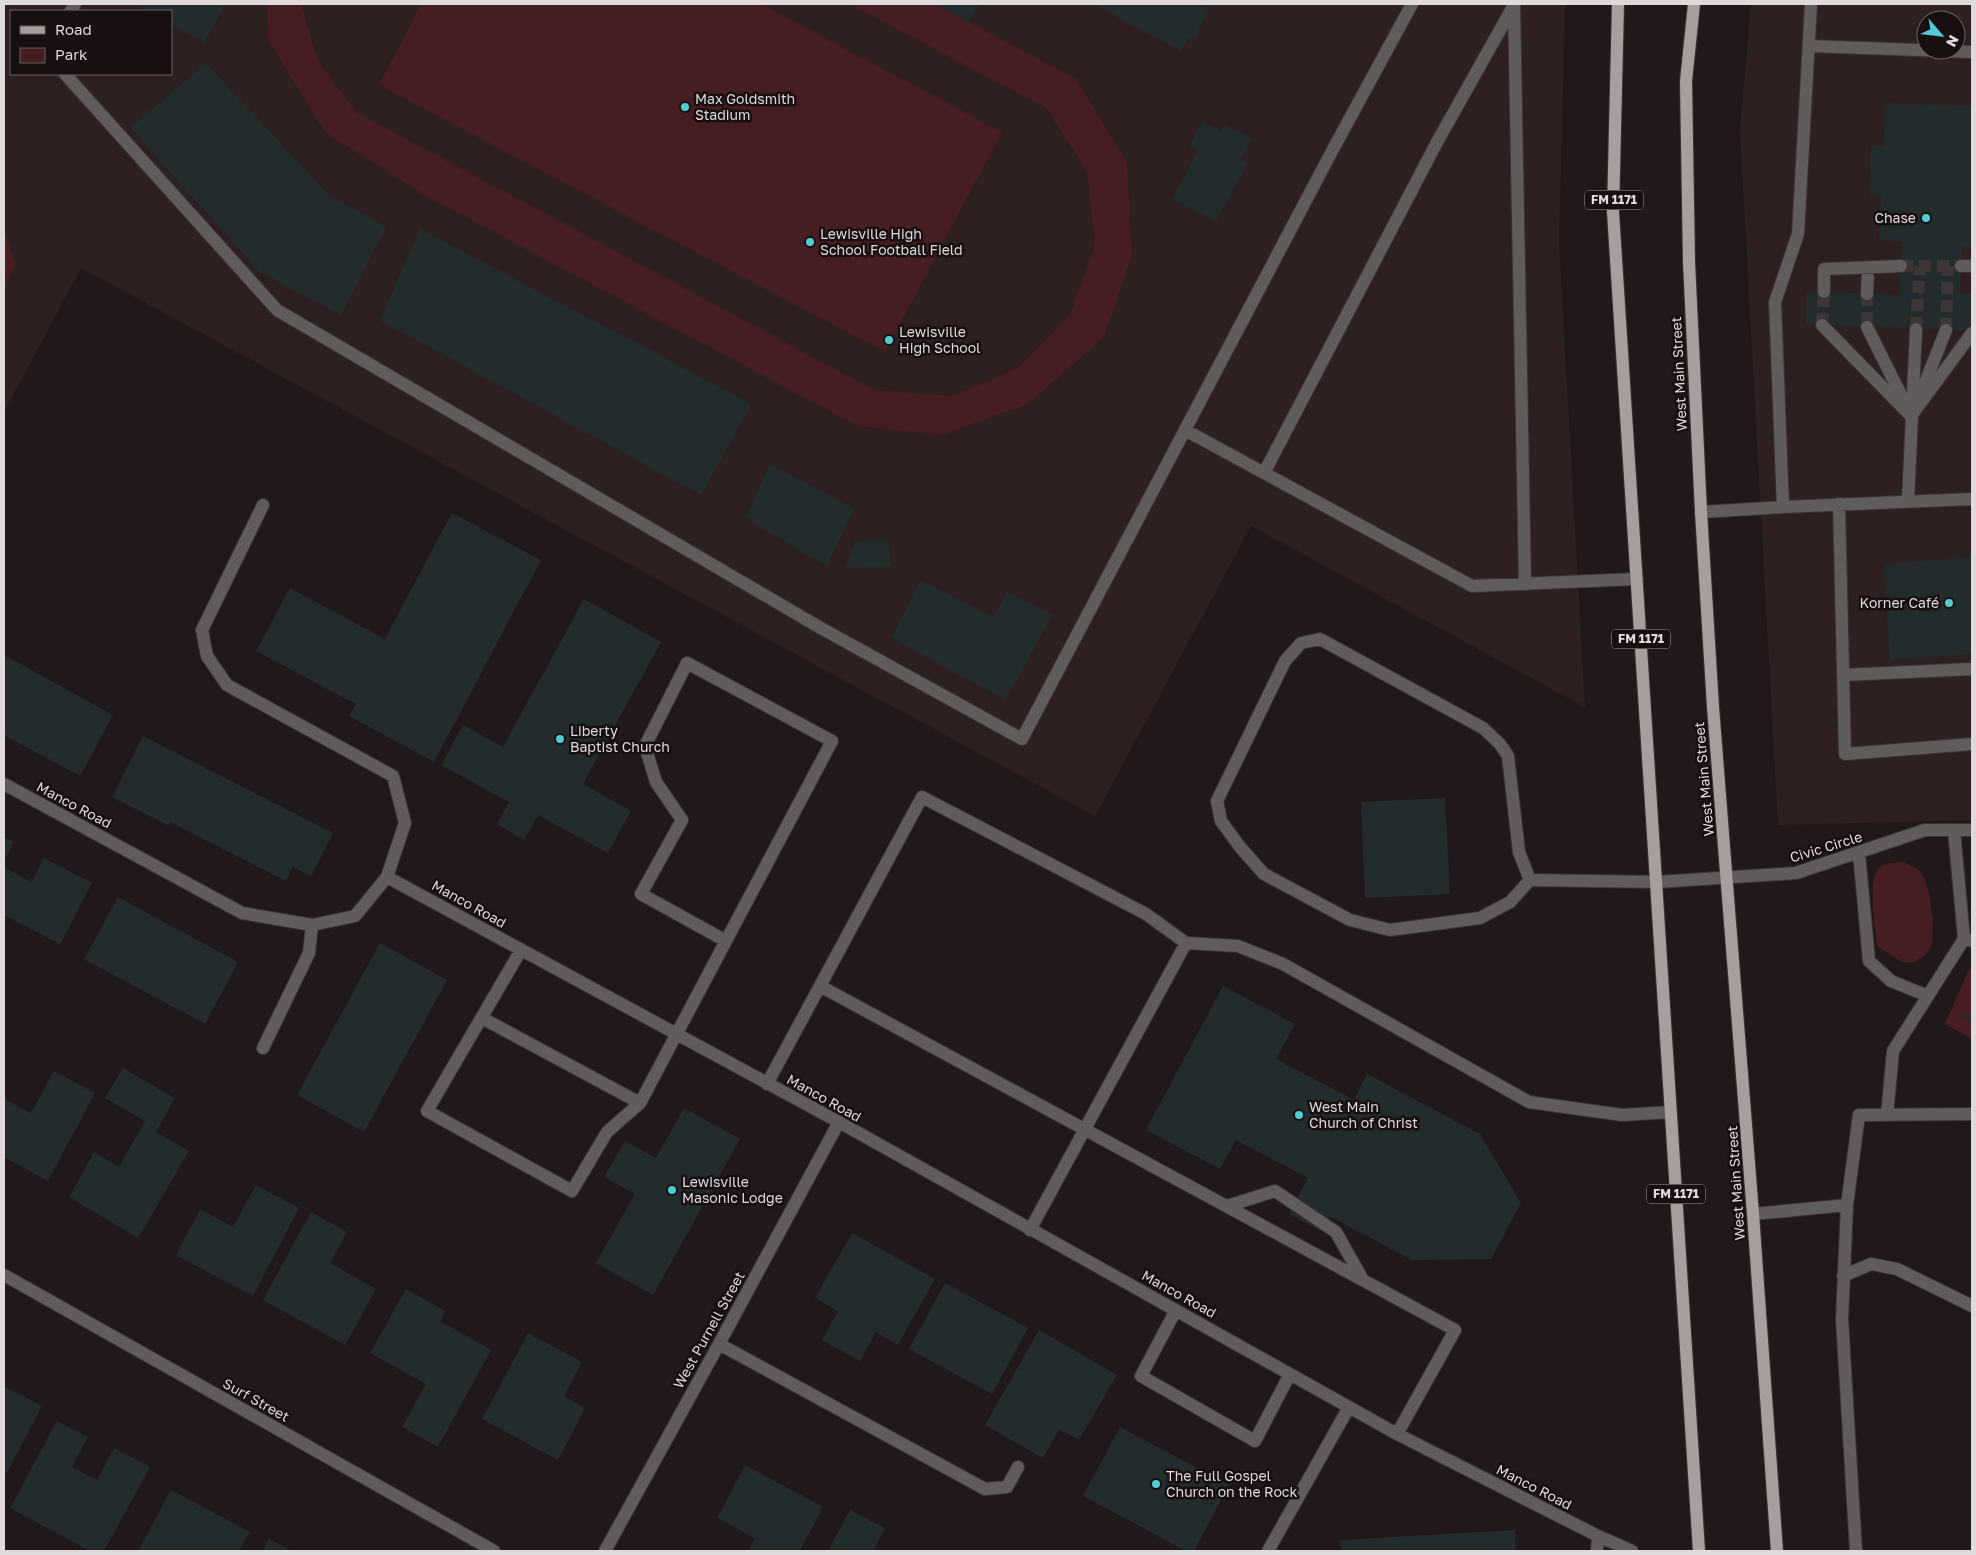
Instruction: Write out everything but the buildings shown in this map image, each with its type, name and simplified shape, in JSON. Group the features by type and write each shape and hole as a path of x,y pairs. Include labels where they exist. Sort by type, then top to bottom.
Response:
{"main road":[{"name":"FM 1171","path":"1618,4 1614,212 1699,1551"},
{"name":"West Main Street","path":"1694,4 1686,90 1689,262 1701,512 1777,1551"}],"street":[{"path":"65,75 277,310 819,626 1022,739 1331,153 1412,4"},
{"path":"1514,4 1525,584"},
{"path":"1264,473 1436,144 1514,4"},
{"path":"1783,507 1775,302 1798,234 1811,4"},
{"path":"1809,46 1972,52"},
{"path":"1824,292 1824,269 1868,269 1901,266"},
{"path":"1867,294 1868,269"},
{"path":"1822,325 1911,416"},
{"path":"1867,327 1911,416"},
{"path":"1908,501 1916,328"},
{"path":"1911,416 1946,330"},
{"path":"1911,416 1972,333"},
{"path":"1185,430 1472,586 1637,579"},
{"path":"1701,512 1972,499"},
{"path":"1839,504 1844,754 1972,744"},
{"path":"263,505 202,630 207,656 227,685 393,776 405,823 387,877"},
{"path":"1320,639 1483,728 1500,744 1508,756 1519,852 1530,880 1510,902 1480,918 1390,930 1350,920 1264,874 1240,847 1221,821 1217,801 1285,661 1301,643 1320,639"},
{"path":"522,950 427,1111 572,1191 607,1132 640,1103 676,1034 726,941 832,741 687,663 645,746 656,782 682,820 642,894 726,941"},
{"path":"1843,675 1972,669"},
{"name":"Manco Road","path":"4,784 242,913 312,926 355,916 387,877 839,1122 1397,1434 1598,1536 1632,1551"},
{"path":"767,1084 922,797 1146,914 1186,943 1238,946 1283,964 1529,1102 1622,1115 1671,1112"},
{"name":"Civic Circle","path":"1530,880 1657,882 1796,874 1925,830 1972,830"},
{"path":"1887,1115 1893,1051 1928,996 1968,940 1954,830"},
{"path":"1858,852 1869,961 1891,982 1928,996"},
{"path":"263,1048 310,953 312,926"},
{"path":"1030,1230 1186,943"},
{"path":"820,986 1455,1330 1397,1434"},
{"path":"482,1018 640,1103"},
{"path":"1856,1551 1842,1319 1847,1205 1859,1115 1972,1114"},
{"name":"West Purnell Street","path":"605,1551 839,1122"},
{"path":"1226,1206 1275,1191 1336,1232 1362,1280"},
{"path":"1753,1214 1847,1205"},
{"path":"1844,1276 1871,1264 1897,1269 1972,1306"},
{"name":"Surf Street","path":"4,1276 494,1551"},
{"path":"1176,1310 1141,1376 1255,1441 1290,1374"},
{"path":"719,1344 985,1489 1007,1487 1018,1467"},
{"path":"1268,1551 1349,1407"},
{"path":"1597,1551 1598,1536"}],"shaded area":[{"name":"Lewisville High School","path":"4,4 1565,4 1559,243 1585,707 1251,526 1095,816 81,268 4,412"},
{"path":"1751,4 1972,4 1972,820 1778,825 1740,130"}],"green space":[{"path":"267,4 301,4 318,61 356,112 874,390 952,396 1018,368 1070,315 1095,244 1087,171 1046,108 850,4 935,4 1076,79 1127,162 1132,256 1104,337 1028,404 941,435 858,426 421,193 325,132 268,40"},
{"name":"Lewisville High School Football Field","path":"421,4 760,4 1002,132 885,352 379,85"},
{"path":"4,227 16,266 4,284"},
{"path":"1904,862 1920,871 1925,879 1930,897 1933,923 1932,944 1925,956 1912,963 1902,962 1877,946 1874,917 1873,884 1878,869 1887,864"},
{"path":"1970,967 1972,973 1972,1039 1945,1024"}],"tunnel":[{"path":"1901,266 1956,266"},
{"path":"1916,329 1920,266"},
{"path":"1946,330 1948,266"},
{"path":"1822,325 1824,292"},
{"path":"1867,294 1867,327"}],"place":[{"name":"Max Goldsmith Stadium","path":"685,107"},
{"name":"Chase","path":"1926,218"},
{"name":"Lewisville High School Football Field","path":"810,242"},
{"name":"Lewisville High School","path":"889,340"},
{"name":"Korner Café","path":"1949,603"},
{"name":"Liberty Baptist Church","path":"560,739"},
{"name":"West Main Church of Christ","path":"1299,1115"},
{"name":"Lewisville Masonic Lodge","path":"672,1190"},
{"name":"The Full Gospel Church on the Rock","path":"1156,1484"}]}
